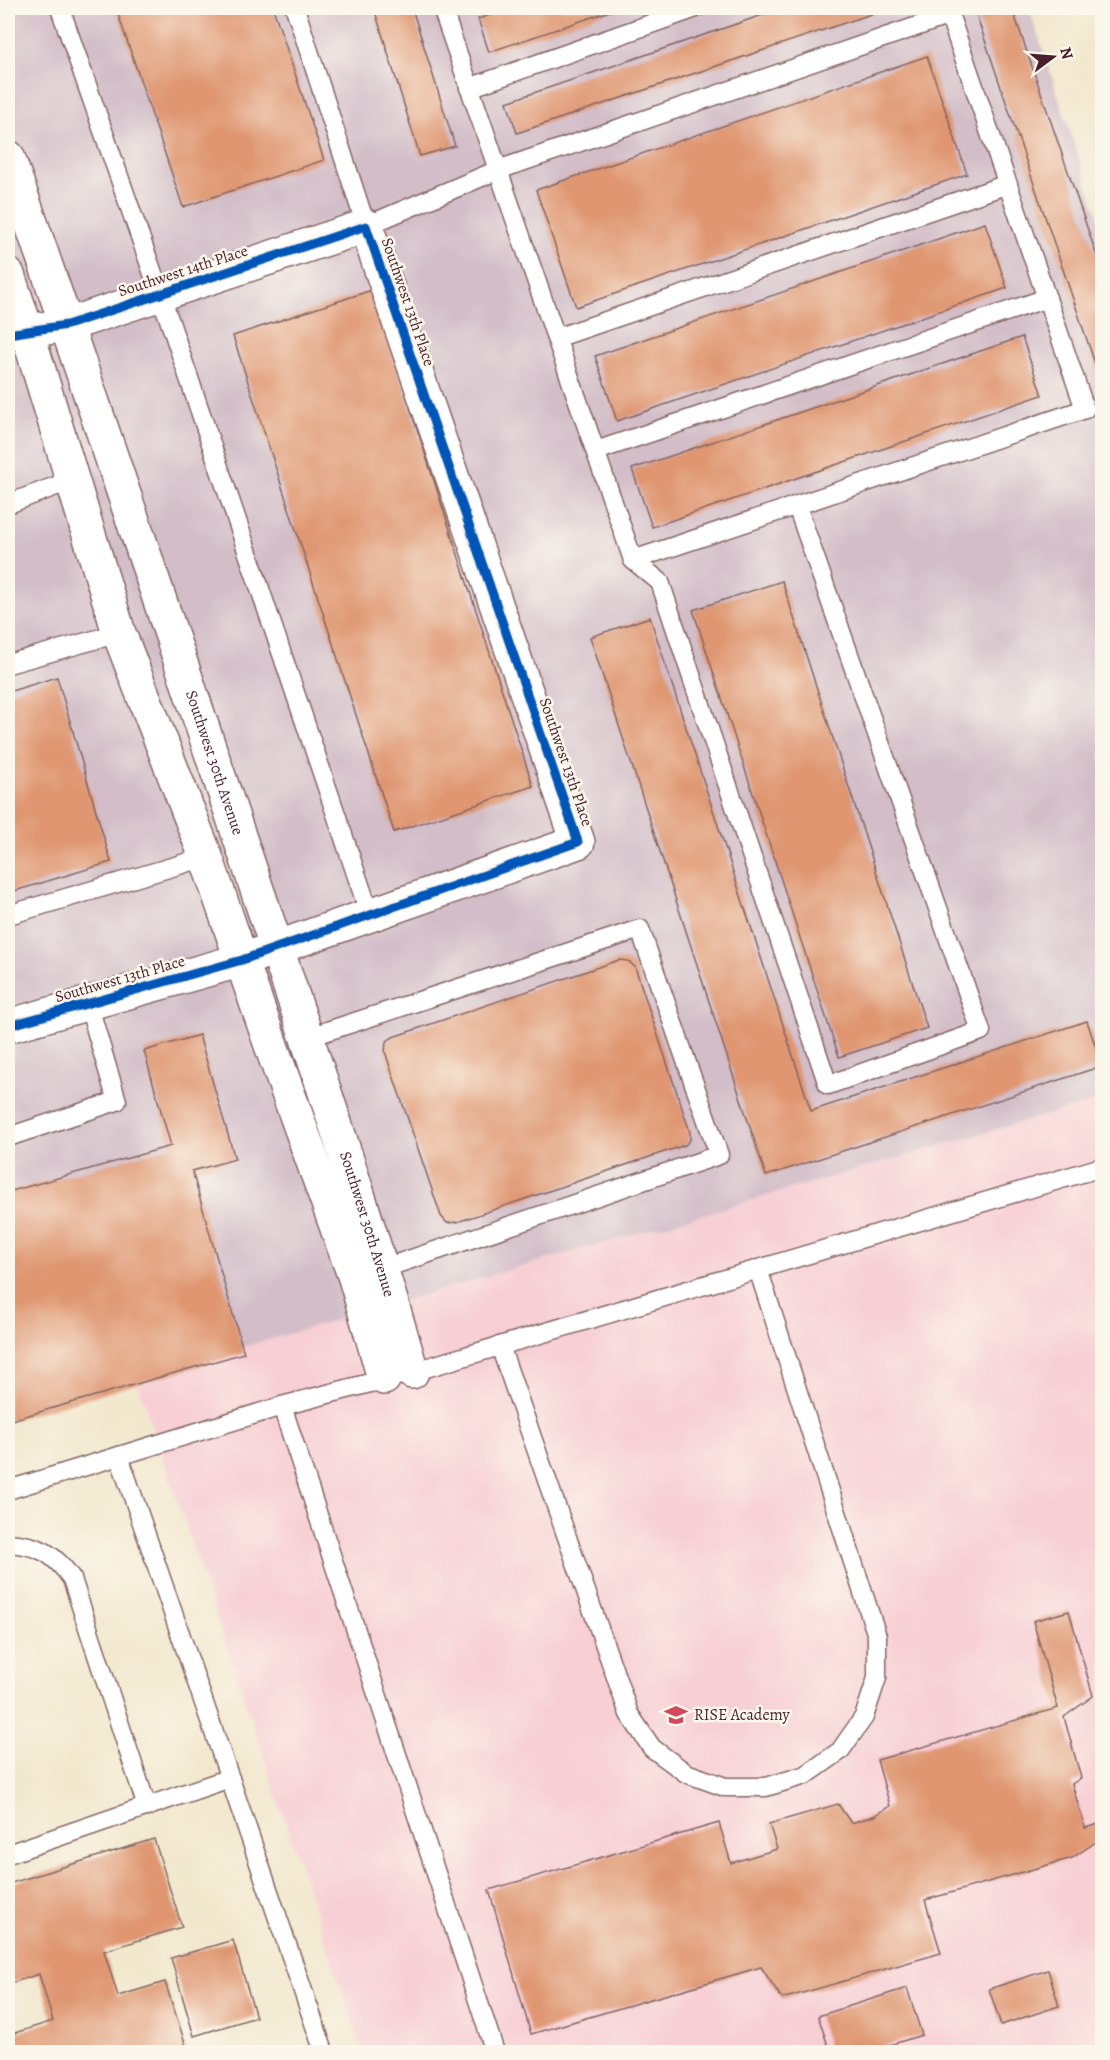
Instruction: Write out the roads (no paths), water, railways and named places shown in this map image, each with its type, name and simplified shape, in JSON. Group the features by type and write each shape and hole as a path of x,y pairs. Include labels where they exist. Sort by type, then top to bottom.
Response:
{"street":[{"name":"Southwest 30th Avenue","path":"8,157 67,325 306,1038 368,1274 398,1375"},
{"name":"Southwest 14th Place","path":"17,332 67,325 366,226"},
{"name":"Southwest 13th Place","path":"8,1026 242,960 578,842 366,226"},
{"name":"Southwest 30th Avenue","path":"8,275 17,332 72,480 119,633 206,857 274,1054 368,1274"}],"lane":[{"path":"60,8 160,294 370,915"},
{"path":"295,8 366,226 498,170 948,11 1085,409 633,560"},
{"path":"442,8 633,560 660,582 828,1084 981,1031 797,506"},
{"path":"469,88 696,8"},
{"path":"556,338 1008,184"},
{"path":"596,451 1047,298"},
{"path":"8,504 72,480"},
{"path":"8,664 119,633"},
{"path":"8,915 206,857"},
{"path":"306,1038 640,929 719,1155 368,1274"},
{"path":"8,1137 117,1101 88,1003"},
{"path":"8,1490 282,1406 500,1346 1102,1167"},
{"path":"500,1346 628,1713 652,1748 686,1773 725,1787 766,1787 806,1775 840,1751 864,1717 877,1678 877,1636 758,1269"},
{"path":"282,1406 495,2052"},
{"path":"118,1456 324,2052"},
{"path":"8,1543 26,1544 44,1551 60,1562 72,1579 147,1807"},
{"path":"8,1854 230,1778"}],"place":[{"name":"RISE Academy","path":"676,1715"}]}
